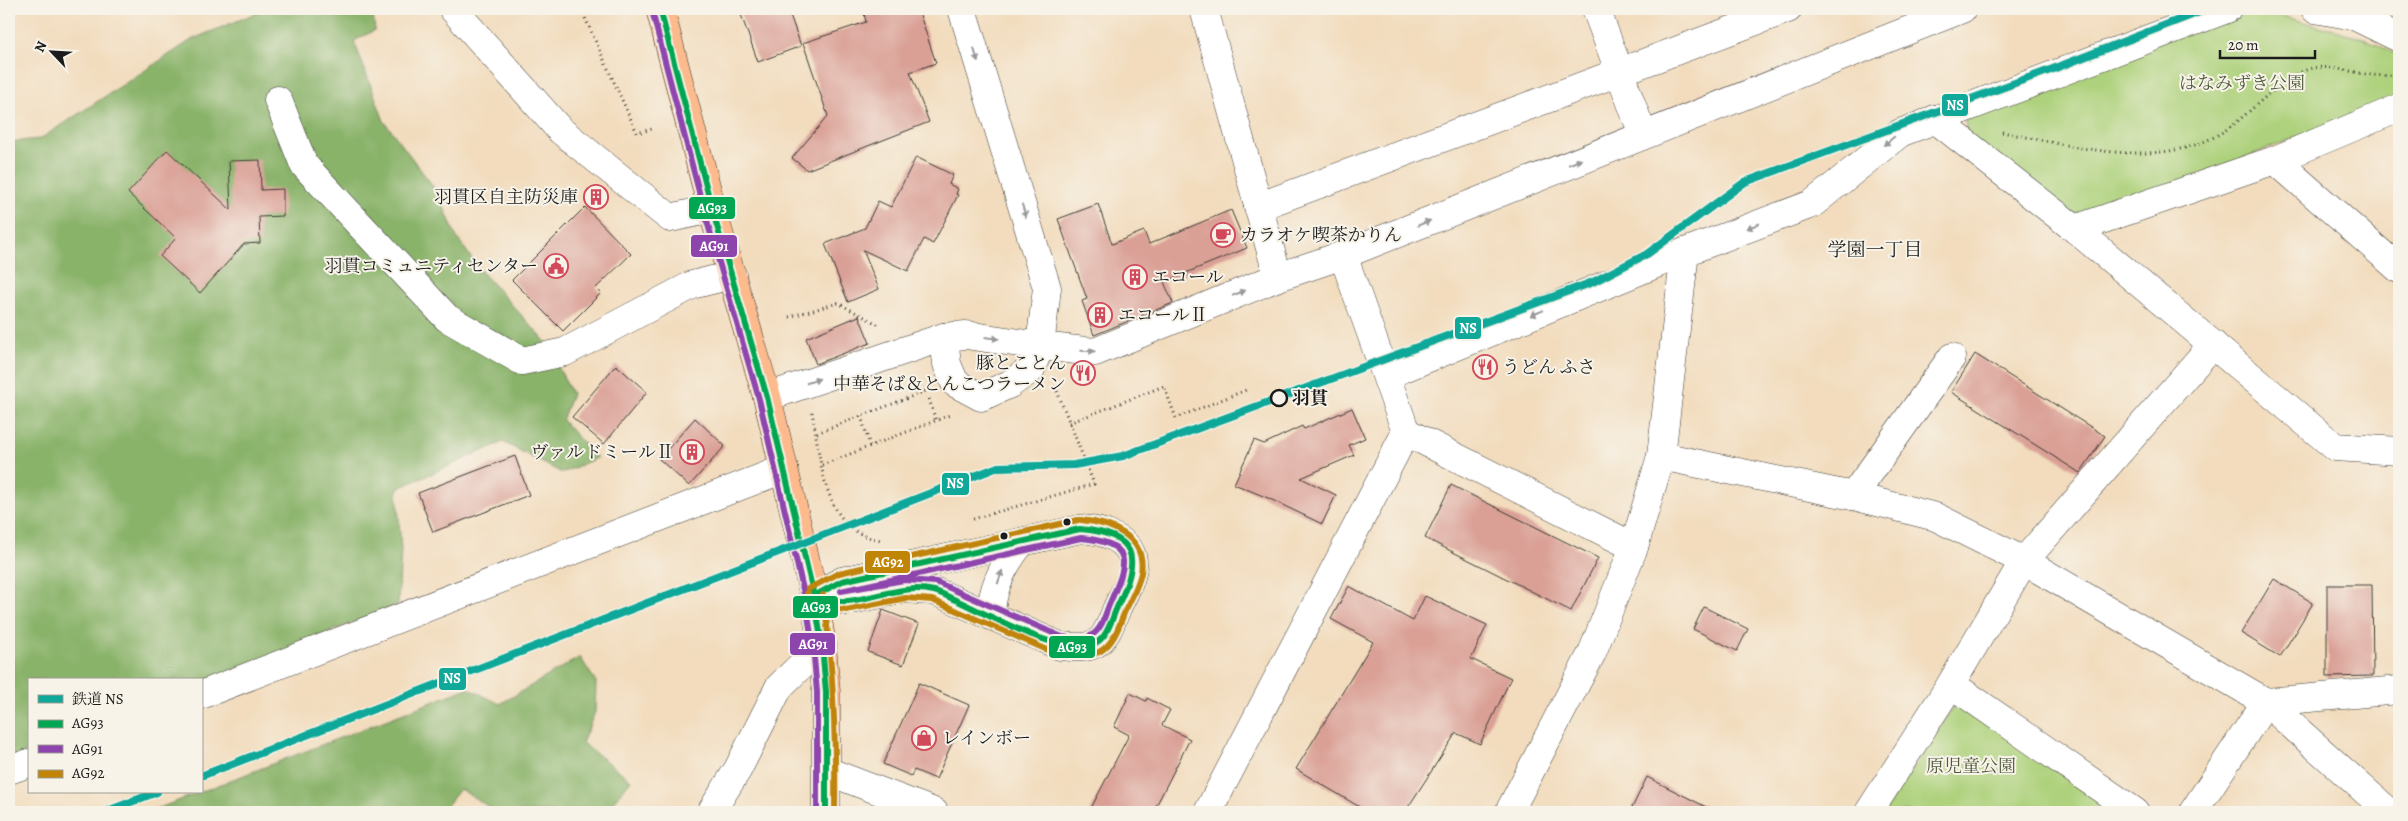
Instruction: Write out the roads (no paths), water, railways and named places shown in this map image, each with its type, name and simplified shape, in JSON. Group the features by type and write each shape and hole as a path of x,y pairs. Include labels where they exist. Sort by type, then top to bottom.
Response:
{"main road":[{"path":"660,9 712,208 767,397 814,596 822,645 826,692 826,812"}],"street":[{"path":"453,9 560,130 670,218 712,208"},
{"path":"944,337 947,364 955,383 981,397 1010,384 1031,369 1040,346 1047,288 962,9"},
{"path":"1596,9 1642,135"},
{"path":"1258,207 1788,9"},
{"path":"767,397 944,337 966,335 1095,352 1278,277 1343,256 1642,135 1962,9"},
{"path":"1386,376 1685,252 1812,204 1900,133 2227,9"},
{"path":"2315,9 2354,16 2399,38"},
{"path":"1211,11 1258,207 1278,277"},
{"path":"278,100 304,165 448,318 522,361 565,352 692,285 732,276"},
{"path":"2075,229 2275,160 2399,108"},
{"path":"1935,119 2075,229 2335,447 2399,451"},
{"path":"2275,160 2399,269"},
{"path":"1509,812 1592,653 1634,547 1661,456 1685,252"},
{"path":"1343,256 1406,432 1634,547"},
{"path":"1869,812 1951,684 2024,561 2213,344"},
{"path":"1853,496 1952,357"},
{"path":"1208,812 1406,432"},
{"path":"1661,456 1853,496 1936,517 2024,561 2266,702 2389,812"},
{"path":"202,695 784,469"},
{"path":"1080,529 1096,530 1116,537 1128,550 1133,564 1129,583 1108,629 1096,643 1077,648 1060,646 934,591 905,589 846,601 814,596 842,581 1080,529"},
{"path":"991,616 991,604 1001,572 1021,543"},
{"path":"711,812 738,769 779,687 822,645"},
{"path":"1951,684 2135,812"},
{"path":"2266,702 2399,690"},
{"path":"2193,812 2266,702"},
{"path":"9,770 28,762"},
{"path":"827,771 934,812"}],"rail line":[{"name":"NS","path":"202,776 998,467 1074,465 1123,456 1593,282 1647,254 1745,182 2053,69 2207,9"},
{"name":"NS","path":"105,812 152,794"}],"place":[{"name":"羽貫区自主防災庫","path":"596,197"},
{"name":"カラオケ喫茶かりん","path":"1223,235"},
{"name":"羽貫コミュニティセンター","path":"556,266"},
{"name":"エコール","path":"1135,277"},
{"name":"エコールⅡ","path":"1100,315"},
{"name":"うどん ふさ","path":"1485,367"},
{"name":"豚とことん 中華そば＆とんこつラーメン","path":"1083,373"},
{"name":"羽貫","path":"1279,398"},
{"name":"ヴァルドミールⅡ","path":"692,452"},
{"name":"レインボー","path":"924,738"}],"district":[{"name":"学園一丁目","path":"1875,249"}],"park label":[{"name":"はなみずき公園","path":"2242,83"},
{"name":"原児童公園","path":"1971,766"}]}
